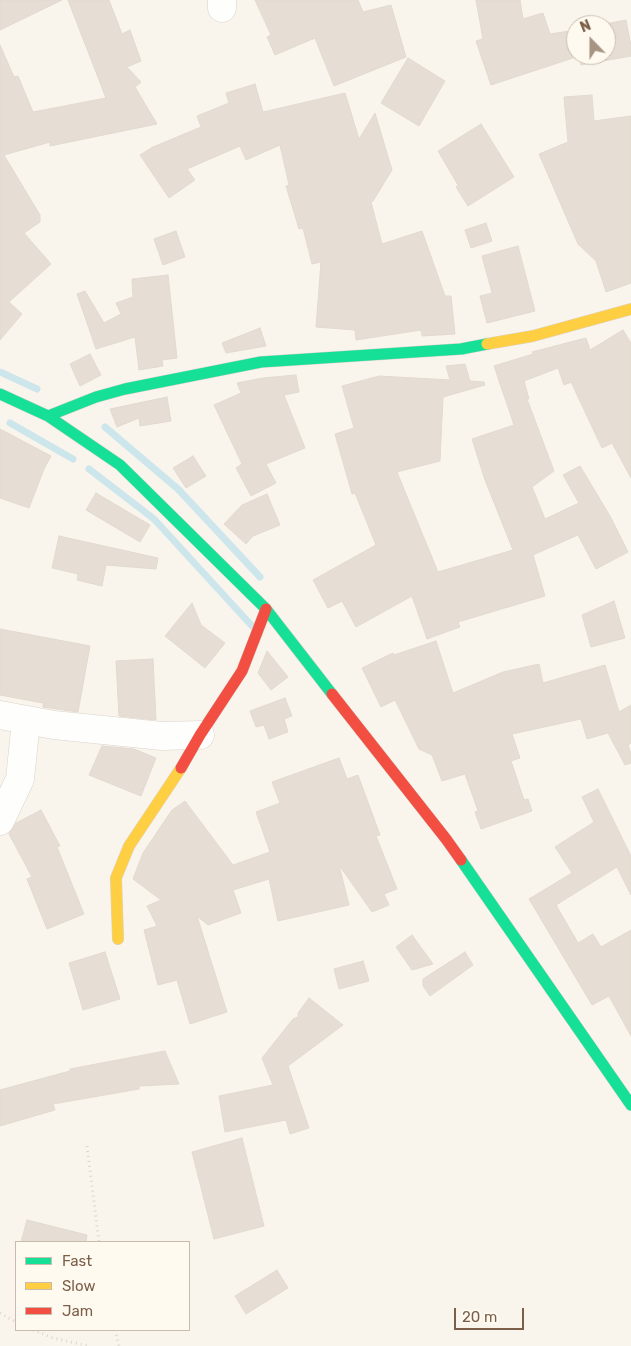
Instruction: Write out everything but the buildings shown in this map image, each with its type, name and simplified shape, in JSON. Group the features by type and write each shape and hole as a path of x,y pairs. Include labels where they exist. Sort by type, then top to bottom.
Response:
{"street":[{"path":"48,416 96,397 125,389 261,362 461,349 532,336 631,309"},
{"path":"0,394 48,416 120,465 266,609 446,839 631,1105"},
{"path":"118,939 116,878 129,846 176,777 200,735 242,671 266,609"},
{"path":"0,715 54,725 162,736 200,735"},
{"path":"0,821 20,779 26,720"}],"path":[{"path":"87,1146 99,1241"},
{"path":"0,1313 15,1321"},
{"path":"36,1331 53,1338 89,1346"},
{"path":"115,1331 119,1346"}],"waterway":[{"path":"0,372 37,389"},
{"path":"10,423 73,459"},
{"path":"105,427 178,489 260,577"},
{"path":"89,469 154,519 252,626"}],"traffic: fast":[{"path":"48,416 96,397 125,389 261,362 461,349 487,344"},
{"path":"0,394 48,416 120,465 266,609 332,694"},
{"path":"461,860 631,1105"}],"traffic: slow":[{"path":"487,344 533,336 631,309"},
{"path":"118,939 116,878 129,846 181,768"}],"traffic: jam":[{"path":"181,768 242,671 266,609"},
{"path":"332,694 461,860"}]}
